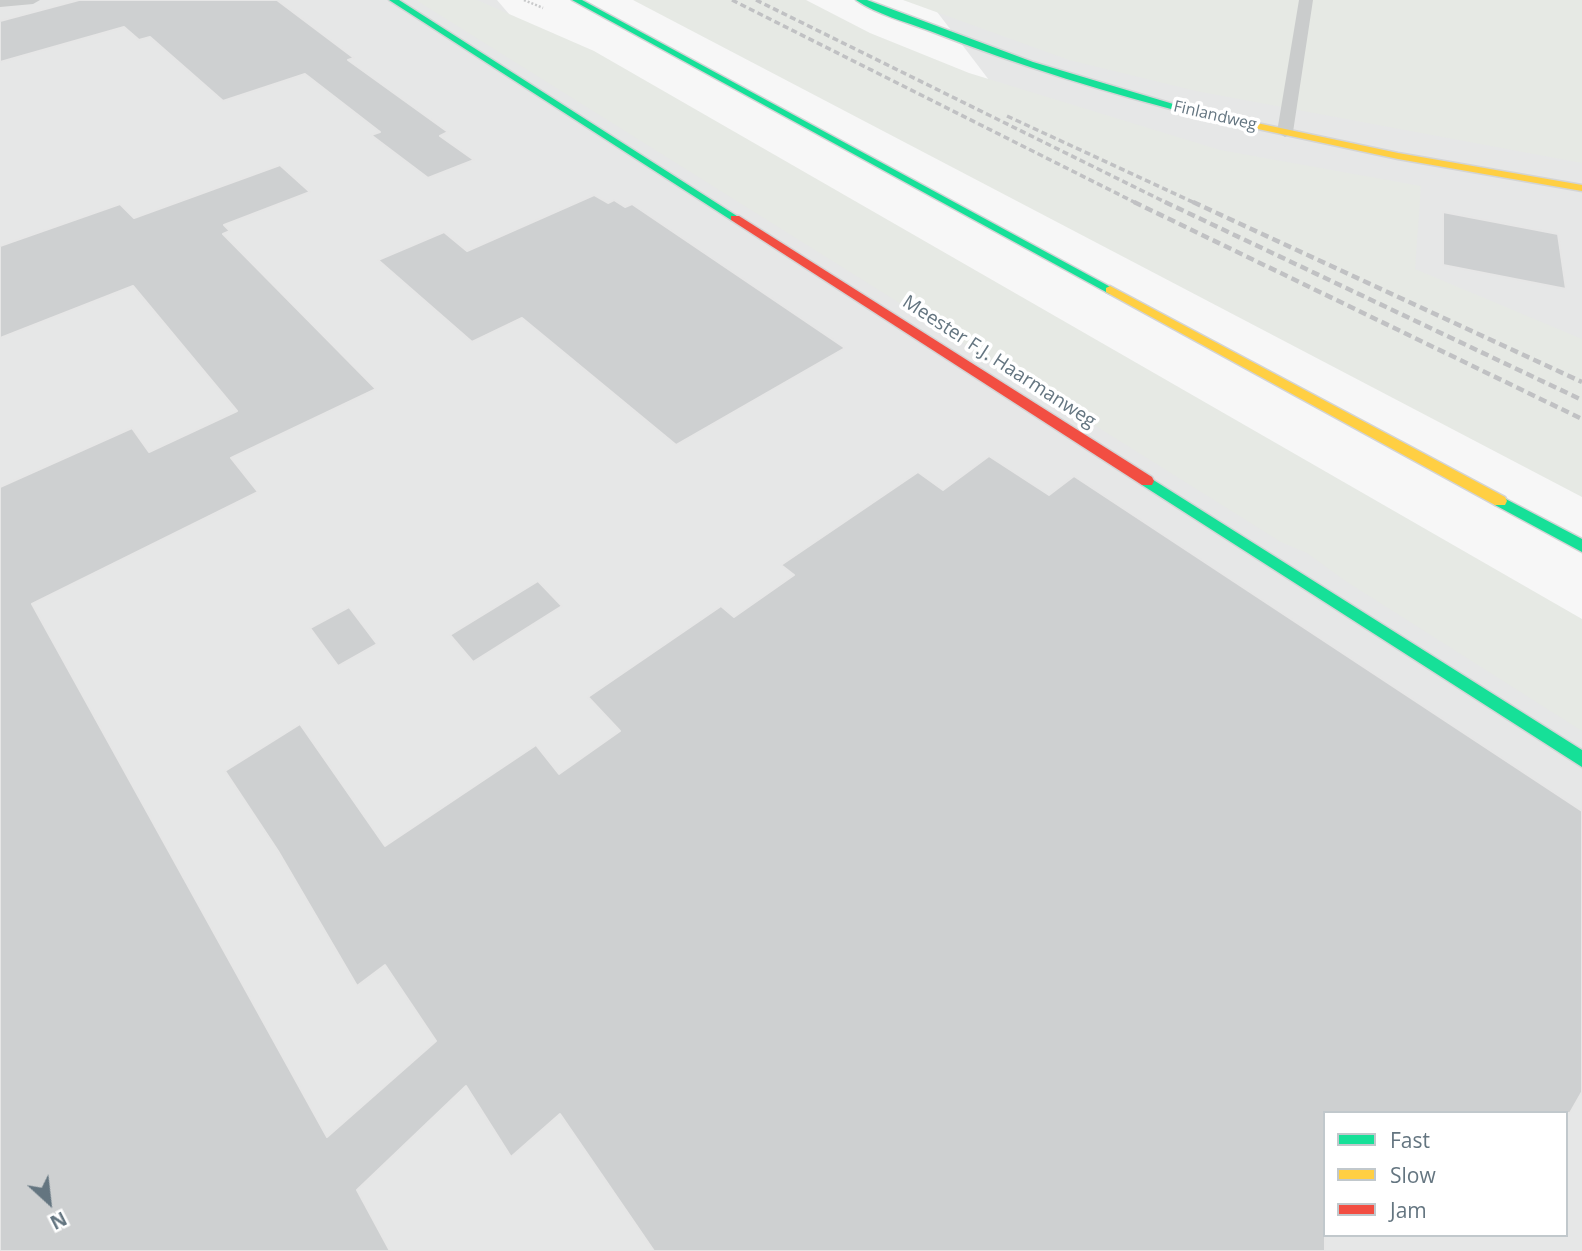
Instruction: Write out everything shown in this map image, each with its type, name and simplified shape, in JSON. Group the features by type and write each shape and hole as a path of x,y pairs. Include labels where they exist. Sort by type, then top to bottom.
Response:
{"street":[{"name":"Meester F.J. Haarmanweg","path":"393,0 1582,759"},
{"path":"576,0 1582,546"},
{"name":"Finlandweg","path":"860,0 927,31 1028,68 1285,132 1582,188"}],"lane":[{"path":"0,3 33,0"},
{"path":"1285,132 1306,0"}],"shaded area":[{"path":"0,0 497,0 539,49 1582,684 1582,1251 0,1251"},
{"path":"416,0 477,0 594,51 1582,619 1582,731 1344,580 1307,553 1281,542"},
{"path":"633,0 806,0 870,33 969,73 1220,150 1421,186 1415,269 1582,339 1582,497"},
{"path":"903,0 1582,0 1582,163 1196,91 1069,60"},
{"path":"928,0 1582,0 1582,354 1005,101"}],"building":[{"path":"79,0 277,0 354,58 348,60 448,132 440,136 474,160 428,178 371,135 380,132 305,74 223,101 150,37 139,40 124,27 0,62 0,21"},
{"path":"280,165 310,192 224,225 230,231 223,234 376,389 231,458 258,492 32,604 327,1137 436,1041 385,965 357,986 278,851 225,771 300,724 385,846 536,745 559,774 620,731 588,697 721,606 734,617 794,575 781,565 918,472 943,490 989,456 1049,495 1074,476 1582,811 1582,1092 1570,1113 1323,1111 1325,1251 654,1251 560,1114 511,1157 466,1086 357,1190 390,1251 0,1251 0,487 132,428 149,452 237,411 133,286 0,338 0,246 120,204 134,218"},
{"path":"594,195 608,203 614,200 625,207 632,204 845,348 676,445 522,318 472,342 378,260 444,232 467,251"},
{"path":"1443,212 1558,234 1566,289 1443,265"},
{"path":"538,581 562,606 473,662 450,635"},
{"path":"349,607 377,644 338,666 310,628"}],"railway":[{"path":"732,0 1135,202"},
{"path":"756,0 1169,204"},
{"path":"1007,116 1197,204"},
{"path":"1135,202 1582,419"},
{"path":"1165,202 1582,400"},
{"path":"1193,202 1582,382"}],"traffic: fast":[{"path":"393,0 735,218"},
{"path":"576,0 1110,290"},
{"path":"860,0 1030,64 1205,115"},
{"path":"1147,481 1582,759"},
{"path":"1500,501 1582,546"}],"traffic: slow":[{"path":"1205,115 1398,156 1582,188"},
{"path":"1110,290 1500,501"}],"traffic: jam":[{"path":"735,218 1147,481"}]}
